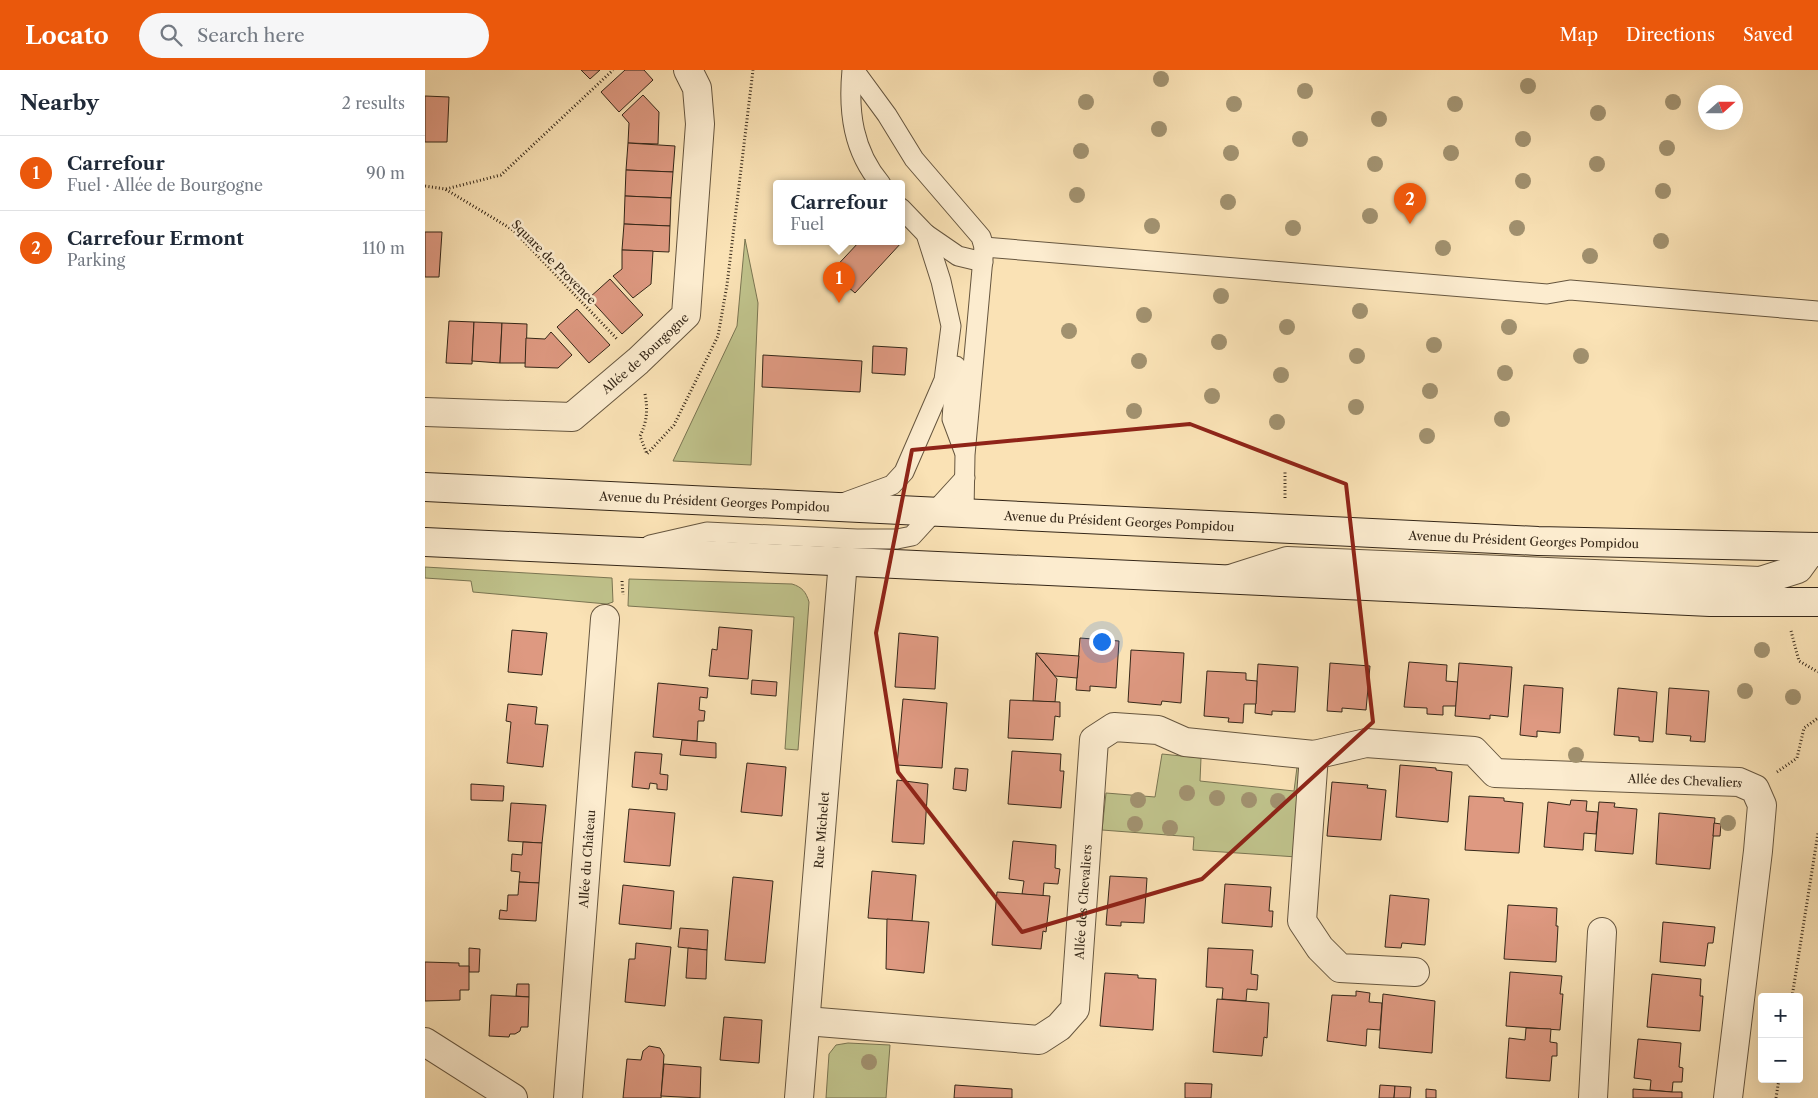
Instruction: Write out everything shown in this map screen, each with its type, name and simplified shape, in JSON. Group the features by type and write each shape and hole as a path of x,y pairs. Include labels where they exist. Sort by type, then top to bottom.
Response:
{"street":[{"name":"Allée de Bourgogne","path":"425,412 572,417 639,361 686,316 700,124 697,88 688,70"},
{"name":"Avenue du Président Georges Pompidou","path":"425,487 936,510 1528,541 1817,549"},
{"name":"Avenue du Président Georges Pompidou","path":"425,542 623,562 843,561 1701,601 1818,602"},
{"name":"Avenue du Président Georges Pompidou","path":"1228,579 1287,561 1760,581 1798,569 1817,549"},
{"name":"Rue Michelet","path":"799,1098 843,561"},
{"name":"Allée du Château","path":"568,1098 605,620"},
{"name":"Allée des Chevaliers","path":"806,1021 1039,1040 1059,1027 1075,1009 1094,740 1114,728 1159,730 1185,742 1314,755 1365,743 1474,751 1495,773 1739,782 1755,789 1762,805 1758,851 1727,1098"},
{"path":"1314,755 1302,921 1320,948 1340,968 1415,972"},
{"path":"1593,1098 1602,932"},
{"path":"425,1042 513,1098"}],"lane":[{"path":"853,70 850,94 857,144 870,171 878,180"},
{"path":"853,70 887,115 914,159 981,237 984,255 965,455 963,512"},
{"path":"905,212 926,234 958,256 984,255 1547,294 1570,290 1818,311"},
{"path":"926,234 941,281 951,326 958,344 952,419 965,455"},
{"path":"833,506 892,485 904,472 944,380 951,326"},
{"path":"623,562 707,532 857,539 897,539 912,536 965,478"}],"path":[{"name":"Square de Provence","path":"445,189 501,175 613,70"},
{"path":"639,361 648,408 645,425 640,436 647,454 674,424 718,336 727,285 753,70"},
{"name":"Square de Provence","path":"425,186 445,189 513,230 639,361"},
{"path":"1284,504 1285,471"},
{"path":"623,562 623,599"},
{"path":"1790,624 1799,661 1818,672"},
{"path":"1755,789 1797,758 1804,728 1818,718"},
{"path":"1793,993 1818,833"},
{"path":"1776,1098 1778,1083"}],"highlighted area":[{"path":"1190,424 1346,484 1373,722 1202,879 1022,932 898,772 876,633 912,450"}],"green space":[{"path":"745,239 758,303 751,465 673,461 737,326"},
{"path":"425,567 612,578 613,602 607,604 473,592 471,581 425,578"},
{"path":"629,579 792,584 803,590 809,602 798,750 785,749 794,617 628,606"},
{"path":"1162,754 1201,758 1200,781 1294,791 1297,767 1304,768 1297,857 1193,850 1194,837 1102,830 1106,793 1155,797"},
{"path":"848,1043 890,1045 886,1098 826,1098 829,1054 836,1045"}],"building":[{"path":"581,70 600,70 590,79"},
{"path":"625,70 644,70 653,80 619,112 601,92"},
{"path":"643,95 659,112 658,144 628,143 629,123 622,115"},
{"path":"425,96 449,97 447,142 425,142"},
{"path":"628,143 675,146 673,172 626,170"},
{"path":"626,170 673,172 671,198 625,196"},
{"path":"625,196 671,198 670,226 624,224"},
{"path":"624,224 670,226 669,252 622,250"},
{"path":"425,232 442,232 439,277 425,277"},
{"path":"856,245 899,245 855,293 831,272"},
{"path":"622,250 653,251 651,284 633,298 613,276 622,269"},
{"path":"610,279 643,315 622,334 589,298"},
{"path":"577,309 610,345 589,363 557,327"},
{"path":"449,321 474,322 472,364 446,363"},
{"path":"474,322 502,323 500,363 472,361"},
{"path":"502,323 527,324 526,363 500,363"},
{"path":"551,332 572,355 558,368 525,367 526,338 545,339"},
{"path":"873,346 907,348 905,375 872,373"},
{"path":"763,355 862,361 860,392 762,387"},
{"path":"719,627 752,630 748,679 709,676 712,649 717,650"},
{"path":"512,630 547,633 542,675 508,672"},
{"path":"899,633 938,637 935,689 895,687"},
{"path":"1080,638 1119,641 1116,688 1090,686 1090,691 1076,690"},
{"path":"1131,650 1184,653 1181,703 1162,701 1161,705 1128,702"},
{"path":"1036,653 1057,679 1055,702 1033,701"},
{"path":"1036,653 1079,656 1077,678 1055,676"},
{"path":"1409,662 1447,665 1446,681 1458,682 1456,706 1443,706 1443,715 1427,714 1427,708 1404,707"},
{"path":"1330,663 1370,666 1366,710 1342,708 1342,712 1327,711"},
{"path":"1459,663 1512,667 1508,717 1490,715 1490,719 1455,716"},
{"path":"1258,664 1298,667 1295,712 1272,711 1272,715 1255,713"},
{"path":"1207,671 1246,673 1246,680 1257,681 1256,704 1244,704 1243,723 1228,722 1229,718 1204,716"},
{"path":"752,680 777,682 776,696 751,694"},
{"path":"658,683 708,688 707,698 700,697 699,710 705,711 704,721 698,721 697,741 653,737"},
{"path":"1524,685 1563,688 1560,733 1537,731 1537,737 1520,735"},
{"path":"1618,688 1657,692 1653,742 1639,741 1639,737 1614,735"},
{"path":"1669,688 1709,691 1705,742 1690,741 1691,736 1666,734"},
{"path":"903,699 947,703 942,768 897,765"},
{"path":"1010,700 1060,702 1060,717 1055,716 1053,740 1008,738"},
{"path":"508,704 537,707 535,724 548,725 543,767 507,763 511,722 506,721"},
{"path":"682,740 716,743 716,758 680,755"},
{"path":"1012,751 1061,754 1060,771 1064,771 1061,808 1008,804"},
{"path":"635,752 662,754 660,774 668,775 667,790 657,789 657,784 650,783 649,789 632,787"},
{"path":"747,763 786,767 782,816 741,812"},
{"path":"1400,765 1436,768 1436,770 1452,772 1448,822 1396,817"},
{"path":"955,768 968,769 966,791 953,789"},
{"path":"897,780 928,784 924,844 892,842"},
{"path":"1332,782 1368,785 1367,788 1386,790 1381,840 1327,836"},
{"path":"471,784 504,786 503,801 471,800"},
{"path":"1469,796 1504,798 1504,801 1523,803 1519,853 1465,850"},
{"path":"1571,800 1587,801 1586,811 1598,812 1596,834 1584,833 1583,850 1544,847 1548,802 1570,805"},
{"path":"1599,802 1615,803 1614,807 1637,809 1633,854 1595,851"},
{"path":"511,803 546,805 542,843 508,841"},
{"path":"629,809 675,813 670,866 624,862"},
{"path":"1659,813 1715,818 1710,869 1656,864"},
{"path":"1714,823 1721,824 1720,836 1713,836"},
{"path":"1013,841 1056,845 1055,868 1060,869 1058,884 1044,883 1043,896 1022,894 1024,881 1009,879"},
{"path":"523,842 542,843 539,883 519,882 520,872 511,871 512,854 522,855"},
{"path":"872,871 916,875 912,921 868,918"},
{"path":"1110,876 1147,878 1144,923 1121,922 1121,926 1106,925"},
{"path":"733,877 773,881 765,963 725,960"},
{"path":"519,882 539,883 536,921 499,919 500,910 507,911 508,895 518,895"},
{"path":"1225,884 1271,887 1269,911 1273,911 1272,927 1222,923"},
{"path":"623,885 674,891 671,929 619,924"},
{"path":"997,892 1050,896 1046,932 1043,931 1041,949 992,945"},
{"path":"1390,895 1429,899 1425,945 1402,943 1401,948 1385,947"},
{"path":"1508,905 1557,908 1556,962 1504,959"},
{"path":"887,919 929,922 924,973 886,969"},
{"path":"1663,922 1715,927 1713,943 1708,943 1705,966 1660,962"},
{"path":"680,928 708,930 707,950 678,947"},
{"path":"636,943 671,947 665,1006 625,1002 629,959 635,959"},
{"path":"469,948 480,949 479,972 469,972"},
{"path":"688,948 707,950 706,979 686,978"},
{"path":"1208,948 1253,950 1251,974 1258,975 1257,990 1247,989 1246,1001 1222,999 1223,988 1206,987"},
{"path":"425,962 459,963 459,966 469,966 469,990 460,990 460,1000 425,1001"},
{"path":"1510,972 1562,976 1560,994 1563,994 1560,1030 1506,1026"},
{"path":"1105,973 1138,975 1138,978 1156,979 1153,1030 1100,1026"},
{"path":"1652,974 1701,979 1700,996 1703,996 1700,1031 1647,1027"},
{"path":"517,984 529,984 529,997 516,996"},
{"path":"1356,991 1370,993 1369,1002 1382,1003 1380,1030 1367,1029 1366,1046 1327,1041 1332,995 1356,996"},
{"path":"1383,994 1435,1001 1432,1053 1379,1048"},
{"path":"491,995 529,997 528,1027 521,1027 520,1031 510,1034 509,1037 489,1036"},
{"path":"1217,999 1269,1003 1267,1038 1264,1037 1262,1056 1213,1052"},
{"path":"724,1017 762,1020 759,1063 720,1060"},
{"path":"1526,1028 1551,1029 1550,1042 1557,1043 1557,1056 1552,1056 1550,1081 1506,1078 1509,1038 1525,1040"},
{"path":"1638,1039 1681,1043 1679,1067 1683,1068 1682,1082 1673,1082 1672,1092 1650,1090 1651,1080 1634,1078"},
{"path":"649,1046 660,1048 664,1055 661,1098 623,1098 627,1059 641,1060 643,1051"},
{"path":"664,1064 701,1067 700,1098 661,1096"},
{"path":"1185,1083 1212,1084 1211,1098 1185,1098"},
{"path":"955,1085 1012,1089 1012,1098 954,1098"},
{"path":"1380,1085 1395,1086 1394,1098 1379,1098"},
{"path":"1395,1086 1411,1087 1410,1098 1394,1098"},
{"path":"1426,1089 1436,1090 1436,1098 1426,1098"},
{"path":"1633,1089 1682,1092 1682,1098 1633,1098"}],"place":[{"name":"Carrefour Ermont","path":"1410,224"},
{"name":"Carrefour","path":"839,303"}]}
